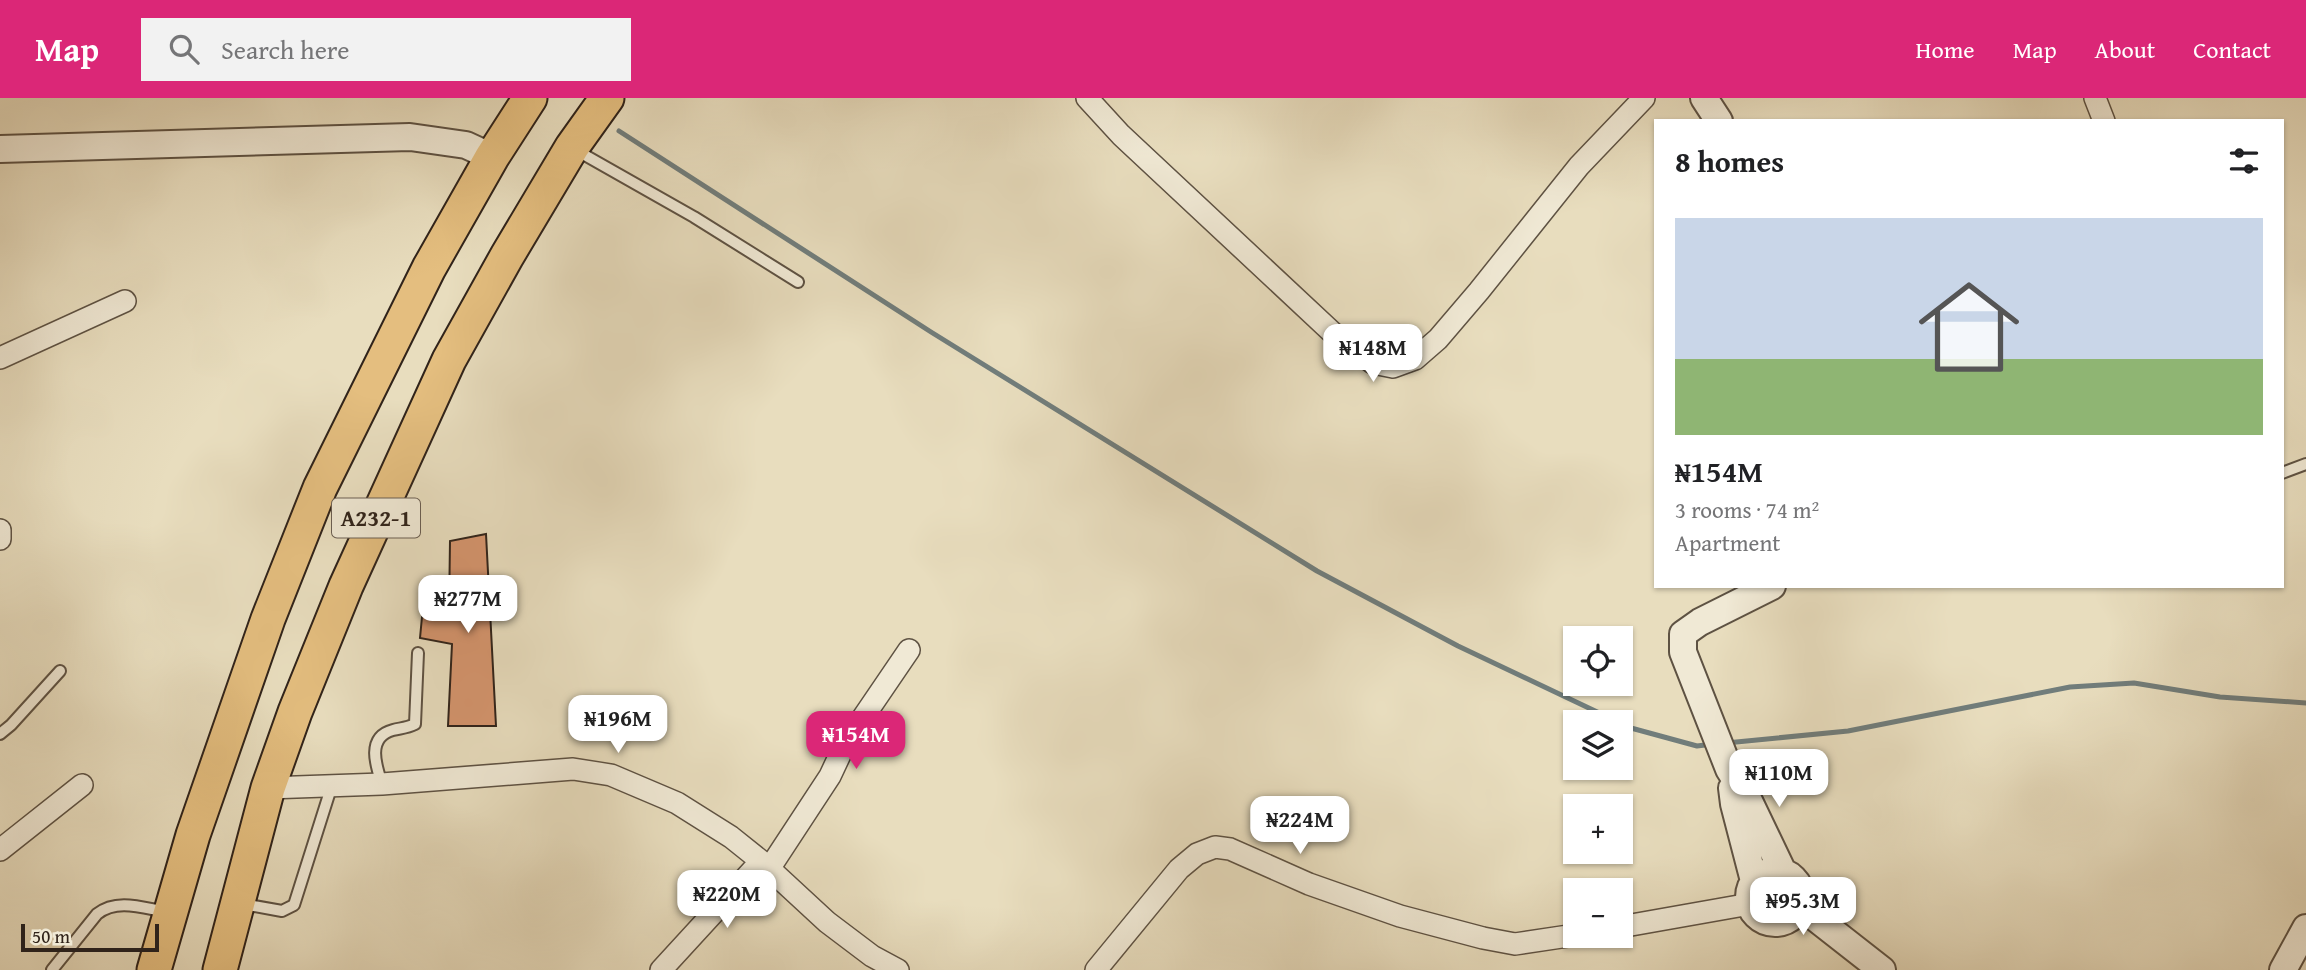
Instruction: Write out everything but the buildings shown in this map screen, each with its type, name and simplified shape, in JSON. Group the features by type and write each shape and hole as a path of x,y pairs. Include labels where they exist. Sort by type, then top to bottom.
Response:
{"highway":[{"name":"A232-1","path":"154,970 193,835 260,643 320,488 429,268 492,157 530,98"},
{"name":"A232-1","path":"220,970 268,788 295,712 346,586 449,360 572,147 607,98"}],"street":[{"path":"1087,98 1121,135 1335,335 1373,363 1392,367 1415,359 1438,339 1579,166 1644,98"},
{"path":"1704,98 1718,119"},
{"path":"2095,98 2103,119"},
{"path":"0,149 410,137 466,145 492,157"},
{"path":"0,358 125,301"},
{"path":"0,530 0,538"},
{"path":"1768,588 1700,622 1684,634 1683,652 1729,769 1749,801 1783,872"},
{"path":"661,970 765,865 830,776 845,744 909,650"},
{"path":"268,788 382,784 573,769 611,775 677,803 731,837 827,922 868,963 898,970"},
{"path":"1633,924 1752,893 1767,872 1783,872 1790,876 1800,889 1800,905 1790,918 1774,923 1759,917 1752,893 1729,769"},
{"path":"0,850 82,785"},
{"path":"1096,970 1179,869 1197,854 1215,847 1230,849 1309,884 1400,916 1483,939 1515,944 1563,938"},
{"path":"1800,905 1882,970"},
{"path":"2283,970 2306,929"}],"lane":[{"path":"572,147 694,217 798,282"},
{"path":"2284,472 2306,464"},
{"path":"382,784 373,758 378,740 390,730 405,729 415,724 418,653"},
{"path":"0,734 12,725 61,671"},
{"path":"238,903 282,911 294,905 332,785"},
{"path":"52,970 97,914 106,907 116,904 170,912"}],"waterway":[{"path":"619,131 931,332 1317,571 1458,646 1631,728 1697,746 1713,744"},
{"path":"1726,743 1848,731 2070,687 2134,683 2220,697 2306,703"}]}
